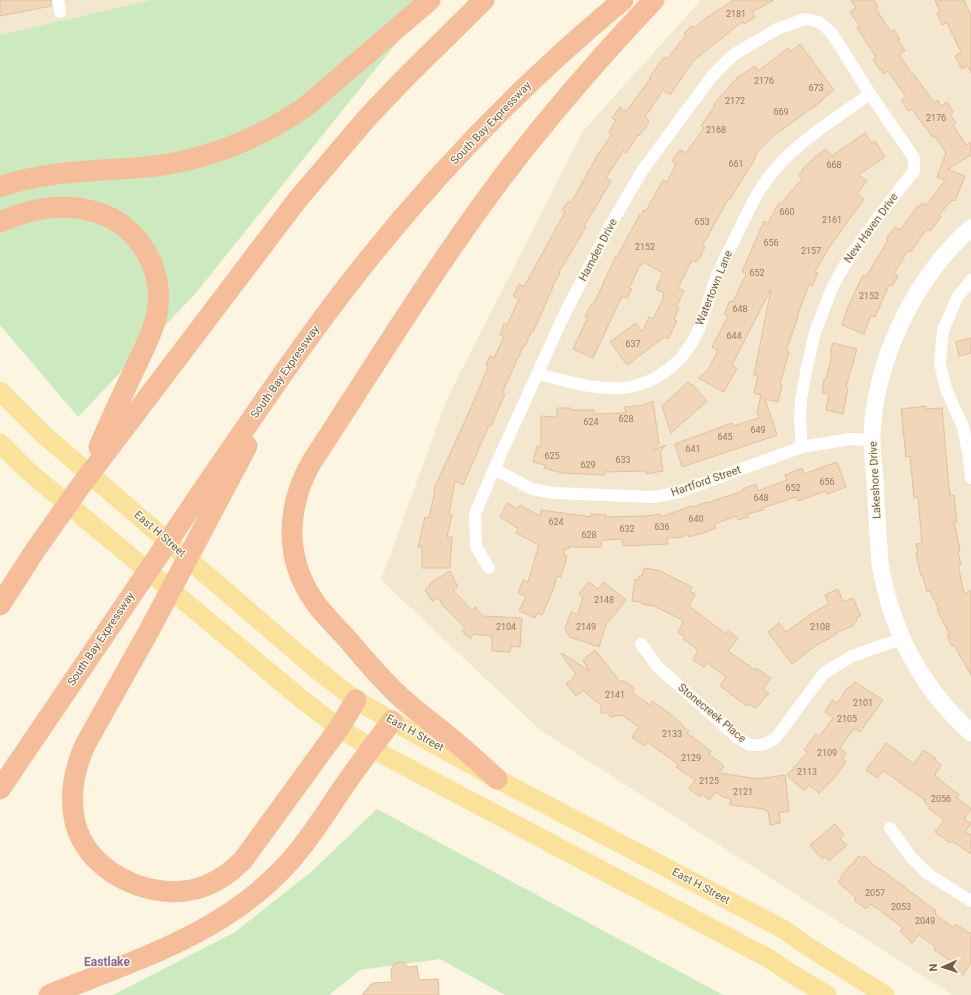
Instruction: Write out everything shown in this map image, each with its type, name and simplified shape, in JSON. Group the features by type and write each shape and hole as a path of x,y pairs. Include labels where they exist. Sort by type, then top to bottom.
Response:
{"highway":[{"path":"0,187 36,177 157,166 180,162 224,150 245,142 304,108 430,0"},
{"path":"0,605 34,552 82,484 123,413 327,164 404,79 484,0"},
{"name":"South Bay Expressway","path":"0,788 292,361 388,234 459,155 533,80 622,0"},
{"path":"497,779 454,740 404,700 377,673 344,634 320,609 312,598 299,572 292,545 292,516 304,476 311,463 476,215 530,141 561,103 626,29 654,0"},
{"path":"0,222 24,212 39,209 64,207 85,209 102,214 118,222 128,229 143,246 150,257 157,279 159,291 157,314 123,413"},
{"path":"292,361 150,629 85,745 75,770 73,784 73,810 75,824 80,835 86,846 97,860 121,879 144,888 167,892 178,892 202,887 224,876 234,868 250,850 339,728 356,700"},
{"path":"49,995 186,939 224,918 242,905 275,877 304,845 371,748 392,721"}],"main road":[{"name":"East H Street","path":"0,391 44,435 316,669 356,700 497,779 783,929 807,946 885,995"},
{"path":"0,443 28,471 304,701 339,728 371,748 768,958 827,995"}],"street":[{"path":"58,0 60,12"},
{"name":"Hamden Drive","path":"489,568 476,547 475,514 567,309 610,226 642,171 712,76 733,55 777,29 805,19 819,22 831,32"},
{"name":"New Haven Drive","path":"802,447 800,421 801,399 815,332 831,292 849,258 878,217 914,171 914,158 870,94 831,32"},
{"name":"Watertown Lane","path":"537,374 600,388 622,388 656,379 677,362 691,345 700,326 716,278 761,188 777,167 800,144 870,94"},
{"name":"Lakeshore Drive","path":"971,228 947,252 931,272 904,316 894,339 879,389 874,414 872,440 880,564 888,602 901,638 925,681 940,701 971,733"},
{"path":"971,280 956,298 942,330 940,362 946,389 963,427 971,478"},
{"name":"Hartford Street","path":"494,469 532,489 554,493 654,496 679,492 802,447 850,439 872,440"},
{"name":"Stonecreek Place","path":"641,644 658,668 738,738 750,745 762,746 775,739 824,673 852,656 901,638"},
{"path":"890,828 910,856 928,874 971,901"}],"shaded area":[{"path":"0,0 151,0 0,35"},
{"path":"701,0 971,0 971,995 953,995 540,730 381,580 447,399 583,131"}],"green space":[{"path":"151,0 431,0 195,294 78,417 0,325 0,35"},
{"path":"377,809 723,995 505,995 440,959 360,970 329,995 113,995 235,932 311,872"}],"building":[{"path":"0,0 51,0 51,6 0,16"},
{"path":"734,0 774,0 752,12 755,17 744,24 742,22 693,61 670,95 663,90 645,117 649,121 646,125 647,126 639,136 638,135 626,153 623,151 606,178 611,181 559,272 560,273 552,287 533,332 531,332 525,346 524,345 502,393 505,394 491,426 489,425 463,485 455,481 449,514 452,515 447,537 452,537 450,568 422,568 422,547 418,547 425,517 429,518 434,489 473,403 488,367 486,365 490,356 494,358 504,337 500,335 504,324 507,325 519,299 513,296 519,284 524,287 565,212 562,210 568,201 571,203 597,156 612,134 609,132 616,120 612,118 620,107 626,112 664,57 667,59 686,35 684,33 692,26 694,28 706,18"},
{"path":"851,0 874,0 878,7 876,9 891,32 894,30 900,39 898,40 905,51 899,55 934,103 938,100 941,106 947,102 953,112 950,114 956,123 953,125 966,145 971,142 971,155 948,169 965,176 955,201 952,200 939,215 941,217 930,231 927,229 910,252 908,250 894,274 898,276 892,286 889,285 875,317 871,315 864,334 842,325 848,307 863,275 866,277 888,240 886,239 895,227 900,230 918,206 919,207 922,203 926,206 945,180 937,177 946,153 935,136 933,138 912,109 908,111 901,100 906,97 888,71 884,74 873,60 876,57 857,28 860,27 850,12 856,8"},
{"path":"935,0 964,0 971,16 971,73 968,66 962,69 955,56 961,52 947,23 942,25 937,13 940,12"},
{"path":"800,44 834,90 822,99 823,100 773,136 754,156 756,157 730,199 729,198 702,246 705,247 700,258 699,257 696,262 692,260 678,288 684,291 676,307 679,308 674,319 677,321 668,339 664,337 627,365 610,342 636,323 642,332 649,317 653,319 664,297 664,293 656,289 663,273 643,262 641,266 640,265 629,288 632,289 627,298 622,296 593,358 573,349 588,317 585,316 595,301 616,256 617,257 640,214 641,215 644,210 646,211 663,180 667,182 676,164 672,161 680,150 686,153 704,128 701,126 715,106 713,105 737,78 755,66 758,71 788,48 790,52"},
{"path":"865,133 872,143 875,141 885,157 858,175 867,181 857,194 864,199 830,246 815,272 818,273 812,286 809,284 786,351 789,352 780,384 782,385 778,402 765,399 777,435 682,467 675,444 732,423 733,426 759,418 757,412 761,395 754,393 758,376 754,375 771,289 732,365 737,368 724,392 698,378 708,370 718,350 712,347 728,316 724,314 730,301 733,302 746,274 742,272 764,221 768,223 779,203 782,204 802,179 799,176 802,172 801,171 814,158 826,149 832,156"},
{"path":"971,338 971,353 959,356 956,342"},
{"path":"833,343 857,349 846,387 848,388 843,414 826,410 829,394 822,393 824,379 826,379 832,355 830,354"},
{"path":"688,382 691,385 692,384 707,401 671,433 662,406"},
{"path":"653,401 659,444 653,450 666,445 660,451 663,471 646,474 646,471 604,472 604,475 562,473 544,468 545,465 533,462 537,446 541,447 541,416 557,417 557,408 571,408 571,410 594,410 594,414 626,413 625,407 644,405"},
{"path":"926,406 926,409 942,408 950,496 954,495 957,522 954,522 960,551 958,552 961,565 958,565 964,594 971,590 971,675 954,645 952,646 947,636 950,635 937,610 939,609 930,591 927,592 923,576 921,576 916,553 918,552 916,544 922,543 918,497 914,498 910,456 906,457 901,409"},
{"path":"837,462 846,487 827,494 826,491 798,501 796,497 762,508 763,510 748,514 748,517 738,520 737,516 714,524 716,528 706,532 689,537 688,534 682,537 667,538 668,544 623,546 622,539 602,540 601,547 569,547 569,549 564,549 564,556 567,556 561,577 557,576 553,590 542,615 537,613 535,618 519,611 526,596 518,593 523,580 528,582 539,545 516,533 518,528 500,517 507,503 518,509 520,505 540,516 541,510 591,517 591,514 606,515 605,517 646,516 660,514 660,517 743,491 743,489 756,484 758,491 787,480 785,475 802,468 804,474"},
{"path":"644,568 658,570 692,587 690,591 695,594 689,606 726,634 728,631 738,638 728,651 755,670 756,668 771,678 763,689 769,693 756,708 748,704 747,706 720,686 726,677 707,663 704,667 693,660 698,650 683,639 685,637 678,632 684,621 654,606 642,604 642,602 632,601 635,579 639,580 639,576 642,576"},
{"path":"450,571 458,587 453,590 472,610 475,607 483,616 522,618 520,647 511,646 510,652 492,651 492,636 474,634 470,639 462,631 465,628 443,606 439,598 432,601 425,590 430,587 429,584"},
{"path":"589,582 598,589 604,582 626,600 606,625 599,647 570,637 565,629 571,612 578,614 583,597 579,594"},
{"path":"838,589 843,602 853,598 861,616 856,618 857,621 853,623 854,625 836,633 837,634 815,646 792,664 768,632 779,623 786,632 807,616 829,604 825,595"},
{"path":"595,650 621,683 623,680 635,689 632,692 650,705 652,701 669,713 689,731 687,733 711,751 709,754 724,766 719,773 758,779 785,775 789,811 779,813 780,823 770,825 768,811 765,811 765,809 730,805 731,799 723,797 716,792 709,800 702,794 700,797 689,789 695,780 676,767 678,764 647,742 644,746 632,737 639,727 622,715 611,717 607,713 601,713 601,705 584,690 576,696 566,684 574,678 573,676 576,674 561,654 562,653 589,671 583,660"},
{"path":"855,682 883,700 860,732 854,728 840,748 846,753 842,758 846,761 835,777 819,793 809,785 804,791 787,775 808,752 804,750 816,734 819,737 833,718 825,712 832,700 837,703 848,687 850,688"},
{"path":"886,743 914,764 924,750 941,765 935,776 959,795 957,798 971,809 964,819 971,823 965,832 971,835 971,854 952,841 950,843 935,832 944,820 929,809 930,807 925,803 925,800 884,771 877,778 866,770"},
{"path":"835,824 844,835 840,839 847,845 829,861 825,857 822,859 810,845"},
{"path":"859,856 862,858 864,856 878,869 879,868 936,911 935,914 953,928 955,924 971,934 971,963 962,976 949,968 953,962 934,950 936,947 919,935 912,943 900,931 903,928 871,904 866,909 854,900 856,898 838,882 842,877 841,876"},
{"path":"403,962 408,967 417,966 419,980 438,979 439,995 362,995 372,983 392,982 391,969 395,963"}],"district":[{"name":"Eastlake","path":"107,962"}]}
